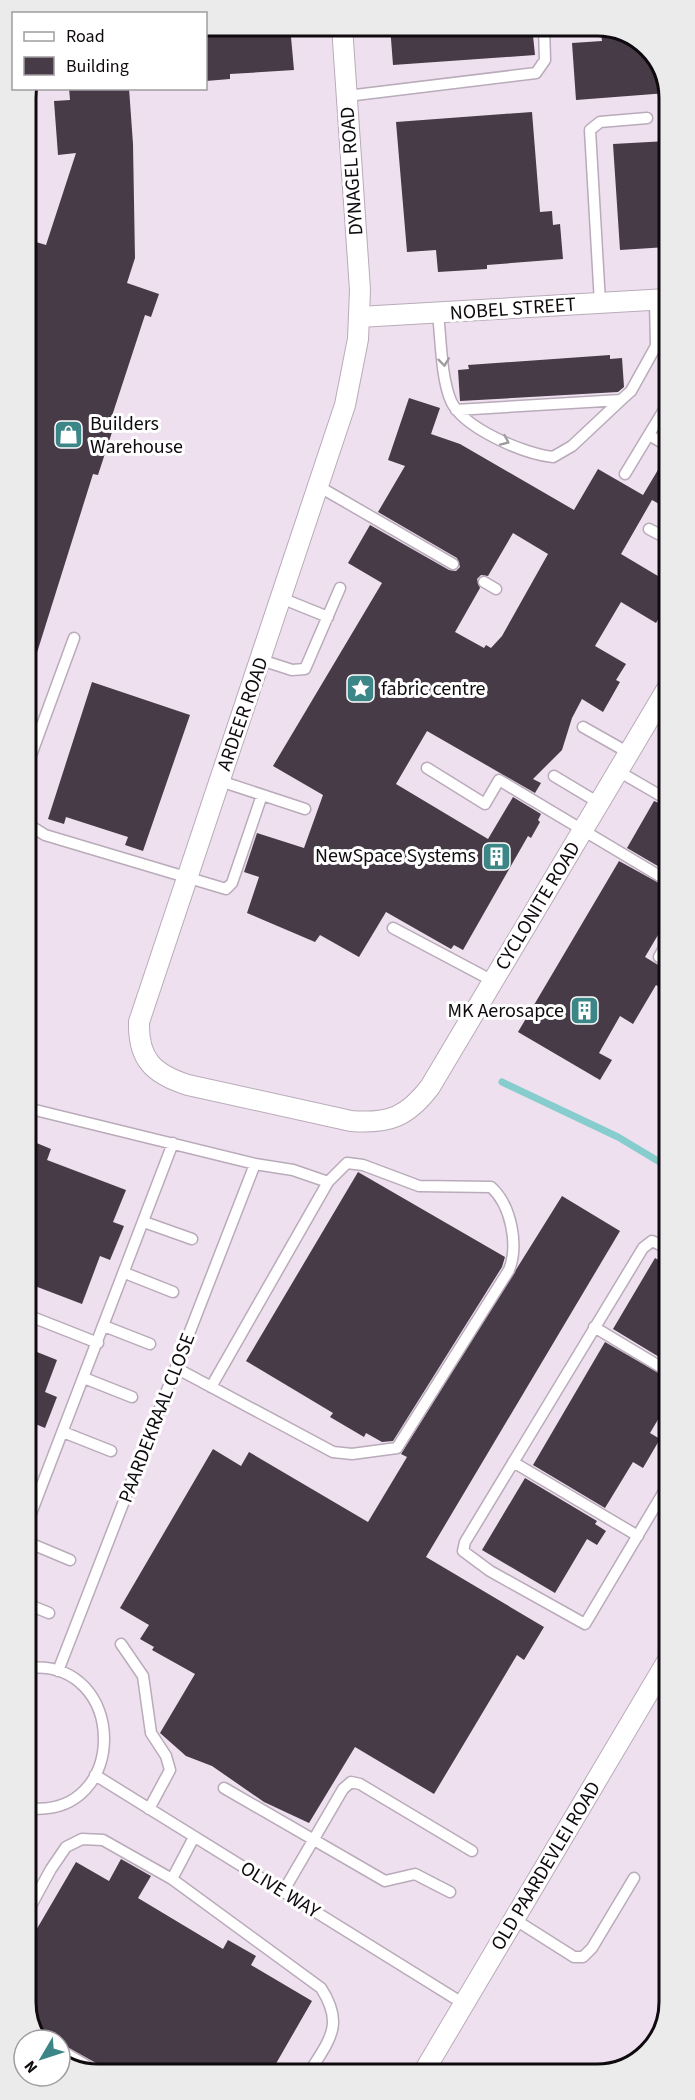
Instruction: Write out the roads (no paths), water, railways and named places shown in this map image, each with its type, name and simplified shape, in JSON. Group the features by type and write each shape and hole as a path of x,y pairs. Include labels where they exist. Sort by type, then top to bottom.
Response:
{"street":[{"name":"DYNAGEL ROAD","path":"343,36 360,290 359,317"},
{"name":"NOBEL STREET","path":"359,317 659,299"},
{"name":"ARDEER ROAD","path":"188,1085 168,1079 153,1068 143,1054 139,1039 139,1022 345,405 359,317"},
{"name":"CYCLONITE ROAD","path":"188,1085 351,1121 374,1123 395,1118 416,1105 430,1087 659,702"},
{"name":"OLD PAARDEVLEI ROAD","path":"428,2064 659,1675"}],"lane":[{"path":"347,96 536,73 545,60 544,36"},
{"path":"600,303 590,130 600,122 647,118"},
{"path":"438,314 448,394 456,410 465,419 497,438 529,452 553,457 572,446 632,391 656,346 659,318"},
{"path":"456,410 621,400"},
{"path":"625,474 659,418"},
{"path":"649,435 659,441"},
{"path":"318,486 453,564"},
{"path":"649,528 659,534"},
{"path":"484,582 496,589"},
{"path":"261,660 302,670 308,664 340,588"},
{"path":"281,598 328,617"},
{"path":"36,742 74,638"},
{"path":"583,727 629,753"},
{"path":"427,768 485,804 499,780 659,876"},
{"path":"618,771 659,795"},
{"path":"554,776 599,803"},
{"path":"220,781 305,809"},
{"path":"36,829 45,835 222,889 230,887 262,795"},
{"path":"393,928 493,981"},
{"path":"36,1110 255,1164 293,1170 328,1182"},
{"path":"36,1501 173,1143"},
{"path":"176,1368 211,1387 333,1452 345,1455 394,1450 404,1441 508,1270 513,1253 507,1209 499,1194 491,1187 419,1186 354,1162 340,1168 328,1182 211,1387"},
{"name":"PAARDEKRAAL CLOSE","path":"58,1671 255,1164"},
{"path":"144,1222 192,1239"},
{"path":"659,1244 652,1241 646,1245 463,1546 466,1555 490,1571 585,1624 659,1500"},
{"path":"125,1273 173,1292"},
{"path":"36,1319 98,1343"},
{"path":"104,1326 150,1344"},
{"path":"594,1328 659,1366"},
{"path":"84,1378 132,1397"},
{"path":"63,1432 111,1451"},
{"path":"513,1462 638,1536"},
{"path":"36,1546 70,1560"},
{"path":"36,1608 49,1613"},
{"path":"121,1644 143,1676 151,1733 170,1764 170,1770 149,1809"},
{"path":"36,1669 58,1671 71,1677 92,1696 104,1721 105,1749 95,1775 80,1793 69,1800 46,1808 36,1808"},
{"name":"OLIVE WAY","path":"95,1775 464,2004"},
{"path":"283,1892 343,1789 351,1782 360,1784 472,1851"},
{"path":"224,1788 385,1881 415,1874 450,1892"},
{"path":"172,1879 194,1836"},
{"path":"36,1897 66,1847 82,1839 90,1838 115,1845 172,1879 321,1988 334,2012 335,2023 332,2035 314,2064"},
{"path":"514,1919 574,1957 583,1957 591,1948 634,1878"}],"waterway":[{"path":"502,1082 618,1137 659,1162"}],"place":[{"name":"Builders Warehouse","path":"69,435"},
{"name":"fabric centre","path":"360,689"},
{"name":"NewSpace Systems","path":"497,856"},
{"name":"MK Aerosapce","path":"585,1011"}]}
